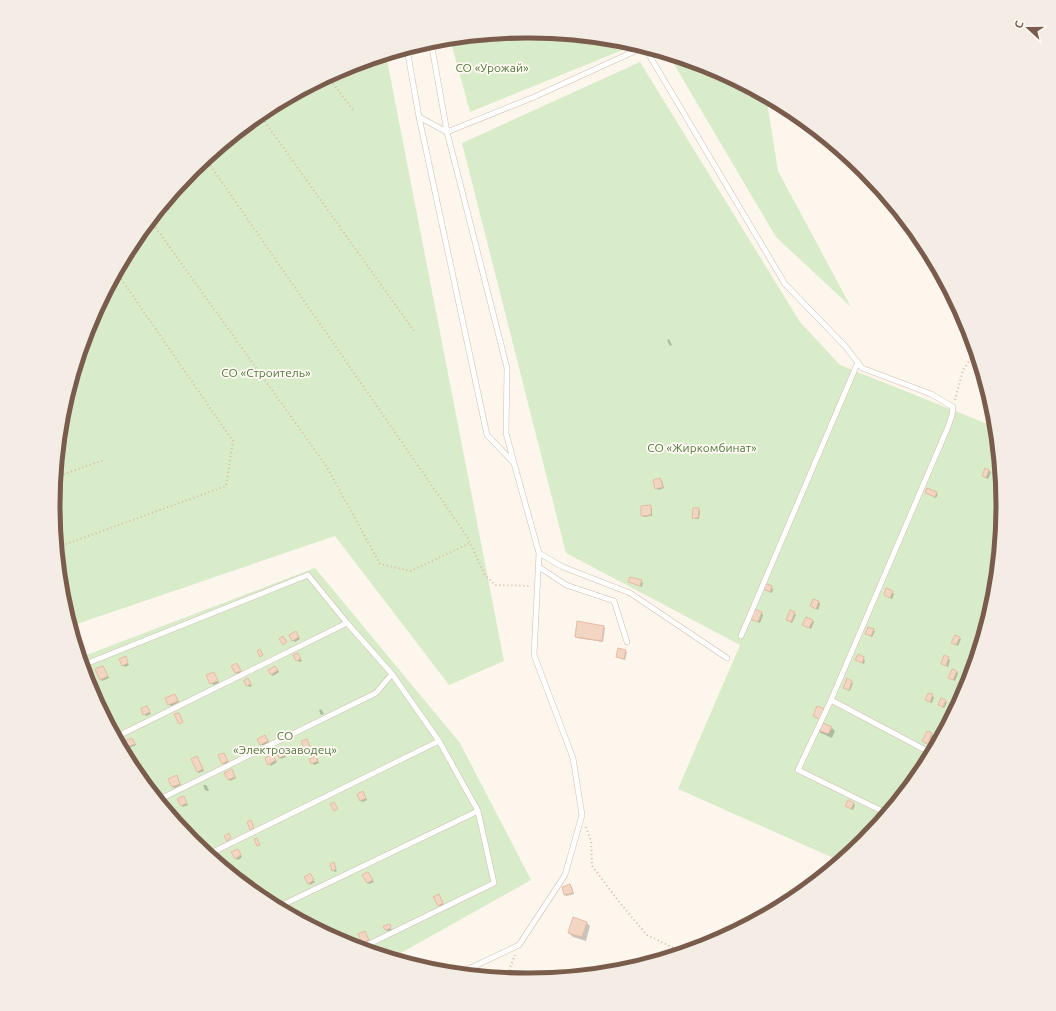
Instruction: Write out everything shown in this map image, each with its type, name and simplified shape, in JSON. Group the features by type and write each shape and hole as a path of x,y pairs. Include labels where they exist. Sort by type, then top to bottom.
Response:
{"lane":[{"path":"432,48 447,132 507,368 506,433 539,554 534,655 573,758 582,815 565,875 519,945 468,969"},
{"path":"419,118 447,132 534,98 636,51"},
{"path":"408,54 419,118 486,435 514,463"},
{"path":"648,54 785,284 845,346 862,368 931,394 953,407 948,426 831,700 798,770 882,811"},
{"path":"741,636 858,362"},
{"path":"539,554 563,567 630,593 727,658"},
{"path":"539,568 566,585 614,601 627,642"},
{"path":"88,663 308,575 347,623 392,674 439,741 478,811 494,884 368,944"},
{"path":"121,735 347,623"},
{"path":"163,797 376,693 392,674"},
{"path":"831,700 926,750"},
{"path":"214,852 439,741"},
{"path":"285,905 478,811"}],"path":[{"path":"331,82 354,111"},
{"path":"264,120 414,331"},
{"path":"209,164 468,538 485,575 495,585 538,587"},
{"path":"154,225 327,467 380,564 411,571 470,543"},
{"path":"63,545 226,486 233,441 120,278"},
{"path":"953,407 963,370 972,358"},
{"path":"62,475 104,460"},
{"path":"582,815 591,841 592,866 647,935 675,949"},
{"path":"508,972 519,945"}],"green space":[{"name":"СО «Урожай»","path":"528,38 589,42 626,49 470,112 452,45 497,39"},
{"name":"СО «Строитель»","path":"387,60 504,661 449,685 335,536 76,624 64,567 60,506 64,444 76,385 85,355 96,327 123,272 139,246 177,197 197,175 220,154 268,117 321,86"},
{"path":"672,61 735,86 767,104 778,171 851,307 776,237"},
{"name":"СО «Жиркомбинат»","path":"640,62 800,322 840,365 989,424 992,444 996,506 992,567 987,597 971,656 947,712 917,765 879,814 859,836 834,858 678,789 740,645 566,553 462,143"},
{"name":"СО «Электрозаводец»","path":"315,568 460,743 531,880 398,954 378,948 321,925 268,894 243,876 197,836 177,814 139,765 123,739 96,684 85,656"}],"building":[{"path":"985,468 989,470 986,478 982,476"},
{"path":"660,478 663,487 655,489 653,480"},
{"path":"927,488 937,492 935,497 925,493"},
{"path":"651,505 651,515 641,516 641,506"},
{"path":"693,508 699,508 698,518 692,518"},
{"path":"630,577 642,580 640,586 628,582"},
{"path":"762,582 772,586 770,592 759,587"},
{"path":"886,588 893,591 890,598 884,595"},
{"path":"813,599 819,601 816,609 810,606"},
{"path":"754,609 762,612 758,622 750,619"},
{"path":"790,610 795,612 791,622 786,620"},
{"path":"806,617 813,620 809,628 802,625"},
{"path":"577,621 604,626 602,641 575,637"},
{"path":"868,627 874,629 871,636 865,634"},
{"path":"296,631 299,637 292,641 289,635"},
{"path":"955,635 960,637 956,645 951,643"},
{"path":"283,636 287,642 283,645 279,639"},
{"path":"618,648 626,650 624,659 616,657"},
{"path":"260,649 263,655 260,657 257,651"},
{"path":"298,653 301,659 296,661 293,655"},
{"path":"858,654 864,657 862,663 855,660"},
{"path":"944,655 949,657 946,666 941,664"},
{"path":"126,656 128,663 122,666 119,659"},
{"path":"237,663 241,671 235,673 231,666"},
{"path":"103,666 108,676 100,680 95,669"},
{"path":"275,666 278,670 271,675 268,670"},
{"path":"952,669 957,671 953,680 948,678"},
{"path":"214,672 218,681 210,684 206,675"},
{"path":"248,678 251,684 246,686 244,680"},
{"path":"847,678 852,681 849,690 843,688"},
{"path":"928,693 933,694 930,702 925,700"},
{"path":"175,694 178,701 168,705 165,698"},
{"path":"941,698 946,700 943,707 938,705"},
{"path":"147,706 150,712 143,715 141,708"},
{"path":"817,706 825,709 821,720 813,716"},
{"path":"179,713 183,722 179,724 174,714"},
{"path":"819,721 832,727 828,734 816,729"},
{"path":"927,731 932,733 928,744 922,741"},
{"path":"265,735 268,741 260,745 257,739"},
{"path":"132,738 135,744 128,747 124,741"},
{"path":"307,739 310,747 304,749 301,741"},
{"path":"281,748 285,755 279,758 275,750"},
{"path":"224,753 228,761 222,764 218,755"},
{"path":"272,754 276,760 268,765 265,758"},
{"path":"197,756 203,769 197,772 191,759"},
{"path":"316,756 318,761 311,764 309,759"},
{"path":"232,769 235,777 228,780 224,773"},
{"path":"177,775 180,784 172,787 168,779"},
{"path":"363,791 366,798 360,801 357,794"},
{"path":"184,796 187,803 181,806 177,799"},
{"path":"848,800 854,803 851,809 845,806"},
{"path":"334,802 338,809 334,811 330,804"},
{"path":"251,820 254,828 250,830 247,822"},
{"path":"229,833 231,838 227,841 224,836"},
{"path":"257,838 260,845 257,846 254,839"},
{"path":"238,849 241,855 235,859 231,852"},
{"path":"334,862 336,869 332,871 330,864"},
{"path":"368,872 373,880 367,883 362,875"},
{"path":"310,873 314,880 308,884 304,877"},
{"path":"570,884 573,893 564,895 562,887"},
{"path":"439,894 443,903 438,906 433,897"},
{"path":"573,917 587,922 582,937 568,933"},
{"path":"390,924 391,928 385,930 383,926"},
{"path":"365,931 369,940 361,942 358,934"}]}
